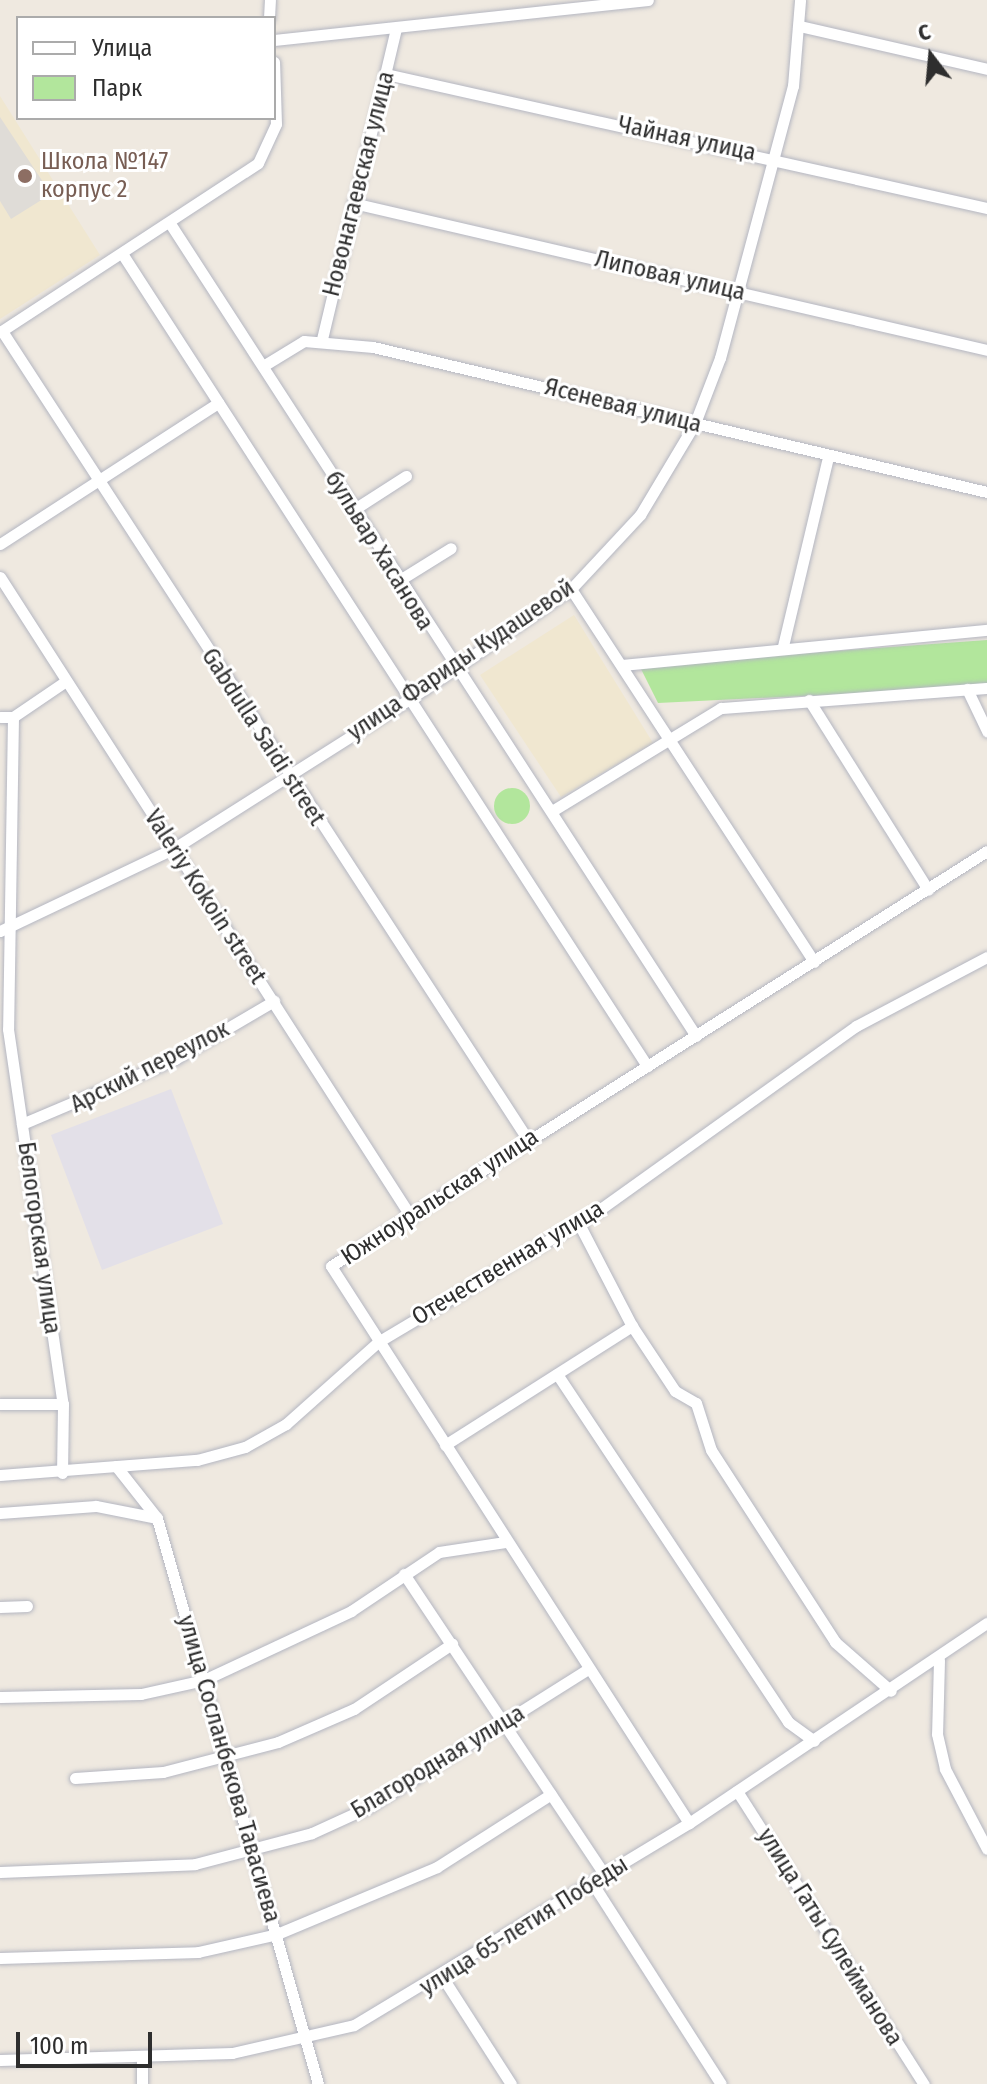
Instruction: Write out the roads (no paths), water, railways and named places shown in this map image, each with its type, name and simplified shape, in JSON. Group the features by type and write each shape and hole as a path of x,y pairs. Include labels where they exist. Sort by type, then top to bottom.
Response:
{"street":[{"path":"276,40 396,28 556,4 648,0"},
{"name":"улица Фариды Кудашевой","path":"5,930 173,849 408,700 571,589 640,515 695,423 741,292 775,158 800,26 800,0"},
{"path":"800,26 987,69"},
{"name":"Новонагаевская улица","path":"322,339 396,28"},
{"name":"Чайная улица","path":"386,74 775,158 987,208"},
{"path":"1,331 171,225 258,163 276,120"},
{"name":"Липовая улица","path":"353,203 987,350"},
{"name":"бульвар Хасанова","path":"171,225 453,670 552,811 696,1036"},
{"path":"123,255 647,1066"},
{"name":"Gabdulla Saidi street","path":"1,331 288,777 528,1140"},
{"path":"263,366 304,341 322,339"},
{"name":"Ясеневая улица","path":"322,339 987,492"},
{"path":"0,544 218,403"},
{"path":"783,646 828,457"},
{"path":"353,510 406,476"},
{"path":"398,581 451,548"},
{"name":"Valeriy Kokoin street","path":"0,577 411,1217"},
{"path":"571,589 814,962"},
{"path":"622,665 783,646 987,630"},
{"path":"0,717 13,717 66,681"},
{"path":"552,811 721,708 987,688"},
{"path":"967,689 987,731"},
{"path":"809,700 928,890"},
{"name":"Белогорская улица","path":"13,717 5,930 8,1029 63,1404 62,1473"},
{"name":"Южноуральская улица","path":"689,1823 585,1671 331,1266 987,851"},
{"name":"Отечественная улица","path":"0,1475 62,1473 197,1460 245,1447 286,1424 378,1342 578,1222 856,1026 987,957"},
{"name":"Арский переулок","path":"22,1124 162,1065 274,1001"},
{"path":"578,1222 632,1326 675,1391 696,1403 711,1450 835,1642 891,1691"},
{"path":"445,1445 632,1326"},
{"path":"557,1374 788,1722 814,1741"},
{"path":"0,1404 63,1404"},
{"name":"улица Сосланбекова Тавасиева","path":"116,1466 157,1518 318,2084"},
{"path":"0,1513 96,1506 157,1518"},
{"path":"0,1697 141,1694 204,1680 300,1639 439,1552 505,1542"},
{"path":"404,1574 605,1875"},
{"path":"0,1607 27,1606"},
{"name":"улица 65-летия Победы","path":"0,2060 142,2059 306,2040 354,2025 443,1978 593,1884 939,1660 987,1623"},
{"path":"75,1778 226,1759 354,1709 452,1644"},
{"path":"939,1660 936,1722 945,1769 987,1849"},
{"name":"Благородная улица","path":"0,1872 136,1871 254,1852 369,1807 585,1671"},
{"name":"улица Гаты Сулейманова","path":"737,1791 924,2084"},
{"path":"0,1958 198,1952 277,1934 437,1867 551,1794"},
{"path":"593,1884 721,2084"},
{"path":"443,1978 511,2084"},
{"path":"142,2059 142,2084"}],"place":[{"name":"Школа №147 корпус 2","path":"25,176"}]}
